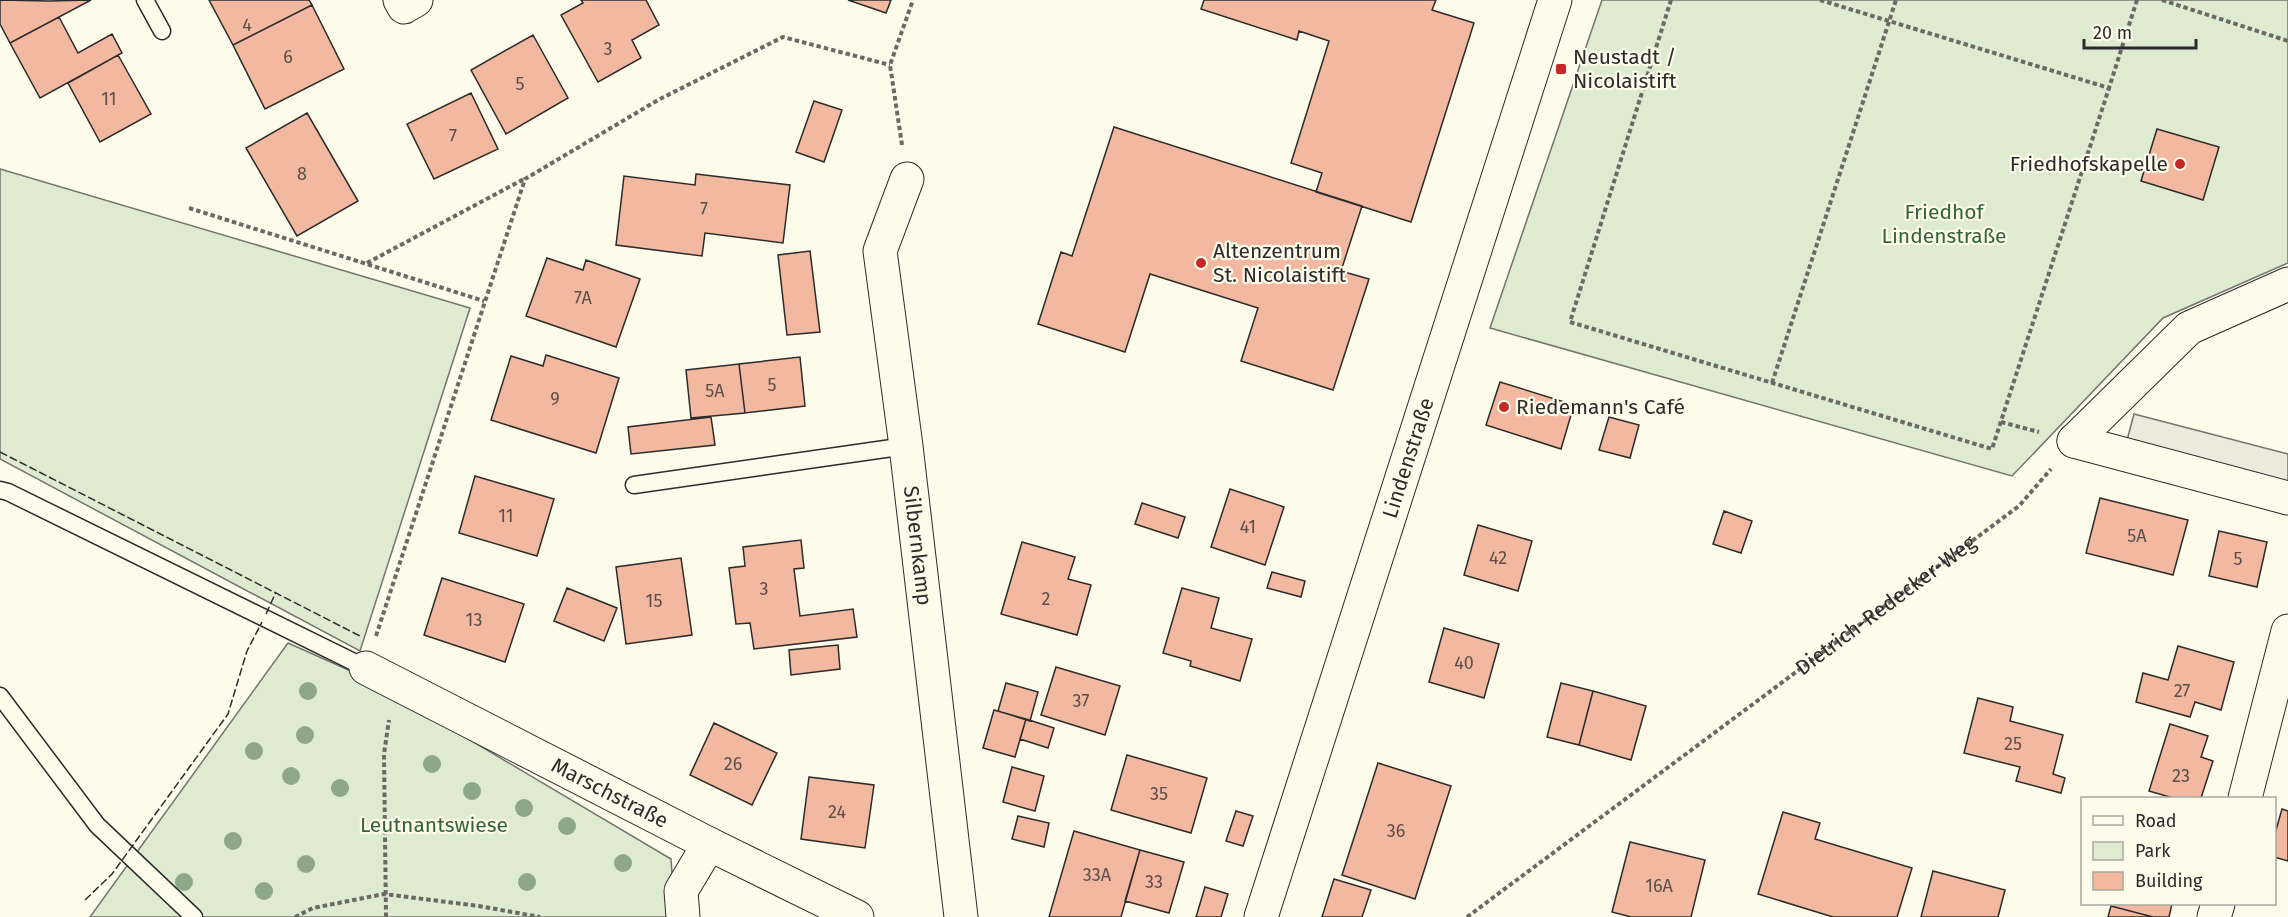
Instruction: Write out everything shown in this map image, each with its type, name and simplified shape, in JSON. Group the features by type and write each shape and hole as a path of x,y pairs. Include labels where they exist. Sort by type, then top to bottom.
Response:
{"street":[{"path":"400,0 404,7 416,0"},
{"name":"Lindenstraße","path":"1261,917 1555,0"},
{"name":"Silbernkamp","path":"907,179 880,251 906,446 961,917"},
{"path":"2074,441 2189,328 2288,284"},
{"path":"2074,441 2288,498"},
{"path":"2245,797 2288,631"},
{"name":"Marschstraße","path":"366,668 856,917"},
{"path":"683,917 681,891 709,844"}],"lane":[{"path":"145,0 162,31"},
{"path":"634,485 906,446"},
{"path":"0,490 366,668"},
{"path":"0,696 97,825 194,917"}],"path":[{"path":"907,179 890,65 913,0"},
{"path":"1671,0 1569,322 1992,449 2137,0"},
{"path":"1820,0 2109,88"},
{"path":"1772,384 1896,0"},
{"path":"2162,0 2288,41"},
{"path":"366,263 525,179 658,100 783,37 890,65"},
{"path":"366,668 525,179"},
{"path":"189,208 484,301"},
{"name":"Dietrich-Redecker-Weg","path":"1467,917 2019,506 2074,441"},
{"path":"386,917 384,754 394,683"},
{"path":"295,917 313,908 384,894 479,906 540,917"}],"green space":[{"name":"Friedhof Lindenstraße","path":"1602,0 2288,0 2288,263 2163,318 2012,476 1490,328"},
{"path":"0,169 470,308 360,651 0,459"},
{"name":"Leutnantswiese","path":"288,643 362,676 671,859 675,917 90,917"}],"shaded area":[{"path":"2134,414 2288,454 2288,487 2126,444"}],"building":[{"path":"0,0 91,0 10,43 0,24"},
{"path":"209,0 309,0 312,5 233,45"},
{"path":"581,0 646,0 659,25 632,40 641,58 598,82 561,15 583,3"},
{"path":"848,0 891,0 886,13"},
{"path":"1204,0 1436,0 1432,10 1474,23 1411,222 1316,192 1322,173 1291,163 1329,41 1299,31 1297,40 1201,9"},
{"path":"312,5 344,69 265,109 233,45"},
{"path":"59,17 78,53 112,34 122,53 40,98 10,43"},
{"path":"533,35 568,98 506,134 471,70"},
{"path":"118,55 151,114 100,142 68,83"},
{"path":"471,93 498,149 434,179 407,124"},
{"path":"814,101 842,110 824,162 796,152"},
{"path":"307,113 358,201 297,236 246,148"},
{"name":"Altenzentrum St. Nicolaistift","path":"1114,127 1362,206 1341,271 1369,279 1333,390 1241,361 1258,308 1150,274 1125,352 1038,324 1061,252 1072,256"},
{"name":"Friedhofskapelle","path":"2157,129 2219,147 2203,200 2141,181"},
{"path":"696,174 790,185 783,243 705,233 702,256 616,245 624,176 695,185"},
{"path":"810,251 820,332 787,335 778,255"},
{"path":"547,258 583,270 586,260 640,279 616,347 526,316"},
{"path":"546,355 619,378 596,453 491,420 511,356 543,366"},
{"path":"800,357 805,406 745,413 739,364"},
{"path":"739,364 745,413 691,418 686,370"},
{"path":"1500,382 1574,405 1561,449 1486,425"},
{"path":"711,417 715,445 631,454 628,427"},
{"path":"1609,417 1639,425 1630,458 1599,450"},
{"path":"475,476 554,499 537,556 459,533"},
{"path":"1230,489 1284,507 1265,565 1211,547"},
{"path":"2100,498 2188,520 2173,575 2086,553"},
{"path":"1142,503 1185,517 1178,538 1135,524"},
{"path":"1724,511 1752,521 1741,553 1713,544"},
{"path":"1478,525 1532,541 1518,591 1464,575"},
{"path":"2219,531 2267,542 2257,587 2209,576"},
{"path":"801,540 804,568 794,569 800,616 853,609 857,637 754,649 750,623 736,624 729,568 745,566 743,547"},
{"path":"1022,542 1075,557 1068,579 1091,585 1077,635 1001,614"},
{"path":"681,558 692,635 626,644 616,567"},
{"path":"1272,572 1305,581 1301,597 1267,588"},
{"path":"442,578 524,604 505,662 424,635"},
{"path":"567,588 617,608 604,641 554,621"},
{"path":"1182,588 1219,598 1211,628 1252,639 1240,681 1190,666 1191,661 1163,653"},
{"path":"1444,628 1499,644 1484,698 1429,682"},
{"path":"838,645 840,669 791,675 789,650"},
{"path":"2178,646 2234,662 2221,710 2195,702 2190,717 2136,702 2143,673 2168,680"},
{"path":"1056,667 1120,686 1105,735 1041,715"},
{"path":"1006,683 1038,692 1030,721 998,711"},
{"path":"1561,683 1593,691 1579,745 1547,737"},
{"path":"1593,691 1646,706 1631,760 1579,745"},
{"path":"1978,698 2013,707 2010,721 2063,735 2053,774 2065,778 2061,793 2016,781 2020,767 1964,753"},
{"path":"994,710 1026,719 1015,757 983,748"},
{"path":"1026,719 1054,728 1048,748 1020,739"},
{"path":"714,723 777,753 752,805 690,775"},
{"path":"2170,724 2208,736 2201,757 2213,761 2201,797 2170,797 2149,791"},
{"path":"1127,755 1207,778 1191,833 1111,810"},
{"path":"1378,763 1451,786 1415,899 1342,875"},
{"path":"1012,767 1044,776 1035,811 1003,802"},
{"path":"809,777 874,785 865,848 801,839"},
{"path":"2282,809 2288,811 2288,861 2276,858 2276,830"},
{"path":"1236,811 1253,816 1243,846 1226,841"},
{"path":"1783,812 1820,823 1815,839 1912,868 1897,917 1833,917 1758,894"},
{"path":"1018,816 1049,823 1044,847 1012,839"},
{"path":"1074,831 1140,850 1121,917 1049,917"},
{"path":"1630,842 1705,860 1691,917 1631,917 1612,912"},
{"path":"1140,850 1184,862 1169,913 1125,901"},
{"path":"1933,871 2005,890 1998,917 1921,917"},
{"path":"1334,879 1371,890 1362,917 1322,917"},
{"path":"1205,887 1228,894 1221,917 1196,917"},
{"path":"2172,905 2169,917 2153,917 2111,906"},
{"path":"2111,906 2153,917 2108,917"}],"fence":[{"path":"0,452 360,636"},
{"path":"266,614 276,592"},
{"path":"85,900 112,874 228,714 247,651 262,622"}],"place":[{"name":"Neustadt / Nicolaistift","path":"1561,69"},
{"name":"Friedhofskapelle","path":"2180,164"},
{"name":"Altenzentrum St. Nicolaistift","path":"1201,263"},
{"name":"Riedemann's Café","path":"1504,407"}]}
